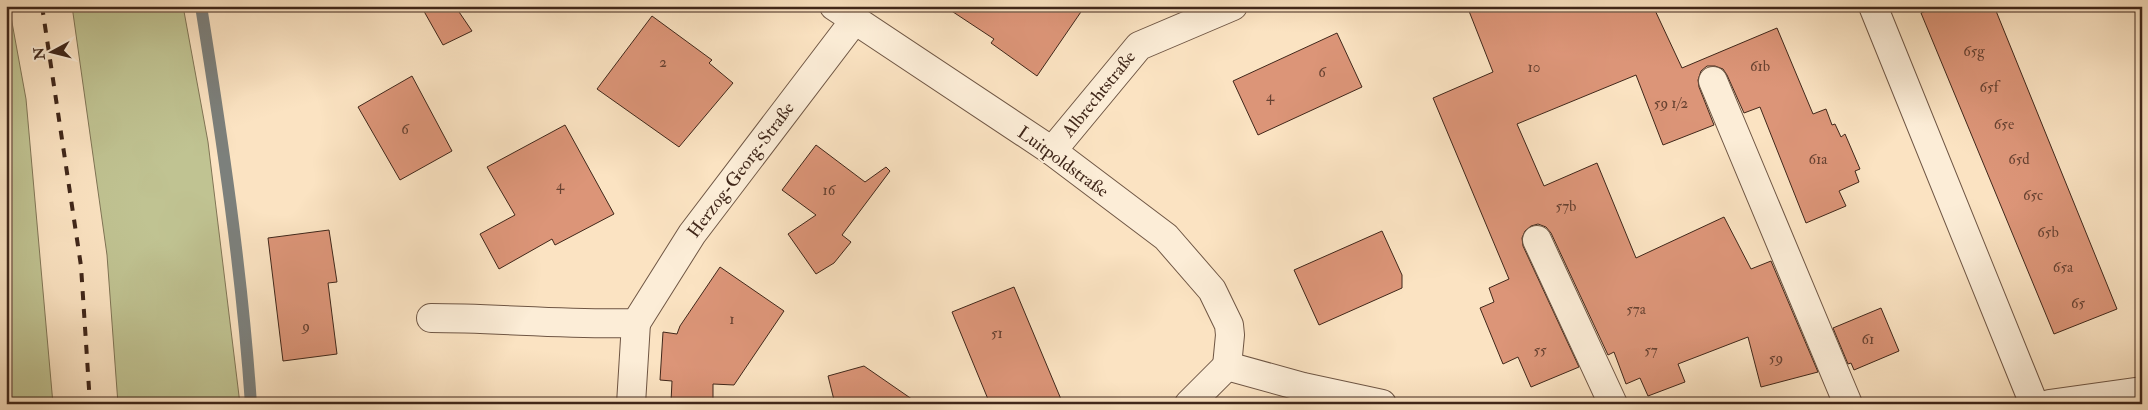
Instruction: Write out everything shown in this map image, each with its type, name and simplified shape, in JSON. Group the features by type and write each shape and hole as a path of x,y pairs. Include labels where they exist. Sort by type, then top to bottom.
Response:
{"street":[{"name":"Albrechtstraße","path":"1052,151 1139,46 1233,6"},
{"path":"1873,6 2034,404"},
{"name":"Luitpoldstraße","path":"844,14 1052,151 1166,237 1212,290 1229,325 1227,366"},
{"name":"Herzog-Georg-Straße","path":"631,404 636,323 692,234 844,14"},
{"path":"1713,81 1848,404"},
{"path":"1537,240 1613,404"},
{"path":"431,318 476,318 588,325 636,323"},
{"path":"1189,404 1227,366 1303,387 1382,404"},
{"path":"2049,404 2142,390"}],"green space":[{"path":"6,6 9,6 26,99 53,404 6,404"},
{"path":"72,6 183,6 208,142 240,404 118,404 107,255"}],"building":[{"path":"421,6 455,6 472,31 443,45"},
{"path":"944,6 1085,6 1037,76 991,43 994,39"},
{"path":"1467,6 1653,6 1682,68 1777,28 1813,114 1826,109 1832,125 1835,124 1841,137 1845,134 1860,169 1855,171 1859,182 1839,191 1846,206 1806,223 1760,107 1744,113 1727,75 1723,69 1715,66 1707,66 1701,71 1698,80 1714,125 1663,145 1636,75 1517,124 1544,186 1597,163 1636,258 1724,217 1751,269 1771,261 1818,372 1761,387 1748,337 1678,364 1685,382 1648,396 1640,378 1626,384 1614,352 1608,355 1551,233 1546,227 1538,224 1531,226 1525,231 1522,238 1523,246 1579,367 1531,387 1518,357 1503,364 1480,308 1494,302 1489,288 1509,279 1433,98 1493,72"},
{"path":"1938,6 1994,6 2117,309 2054,334 1921,13"},
{"path":"652,16 712,60 709,63 733,83 679,147 597,89"},
{"path":"1337,33 1362,87 1258,135 1233,81"},
{"path":"412,76 452,151 400,180 358,107"},
{"path":"565,125 614,214 555,245 552,239 499,269 480,234 515,215 487,167"},
{"path":"816,145 865,182 886,167 890,171 842,235 851,242 834,263 816,274 788,234 816,215 782,190"},
{"path":"329,230 337,282 328,283 337,354 283,361 268,238"},
{"path":"1382,231 1402,275 1402,288 1319,325 1294,270"},
{"path":"720,267 784,311 734,385 713,384 713,404 671,402 672,381 660,380 663,332 677,334 680,326"},
{"path":"1014,287 1063,404 990,404 952,312"},
{"path":"1881,308 1899,351 1854,370 1851,363 1848,364 1833,328"},
{"path":"864,366 919,404 835,404 828,376"}],"waterway":[{"path":"201,6 237,254 251,404"}],"railway":[{"path":"42,6 81,266 90,404"}]}
